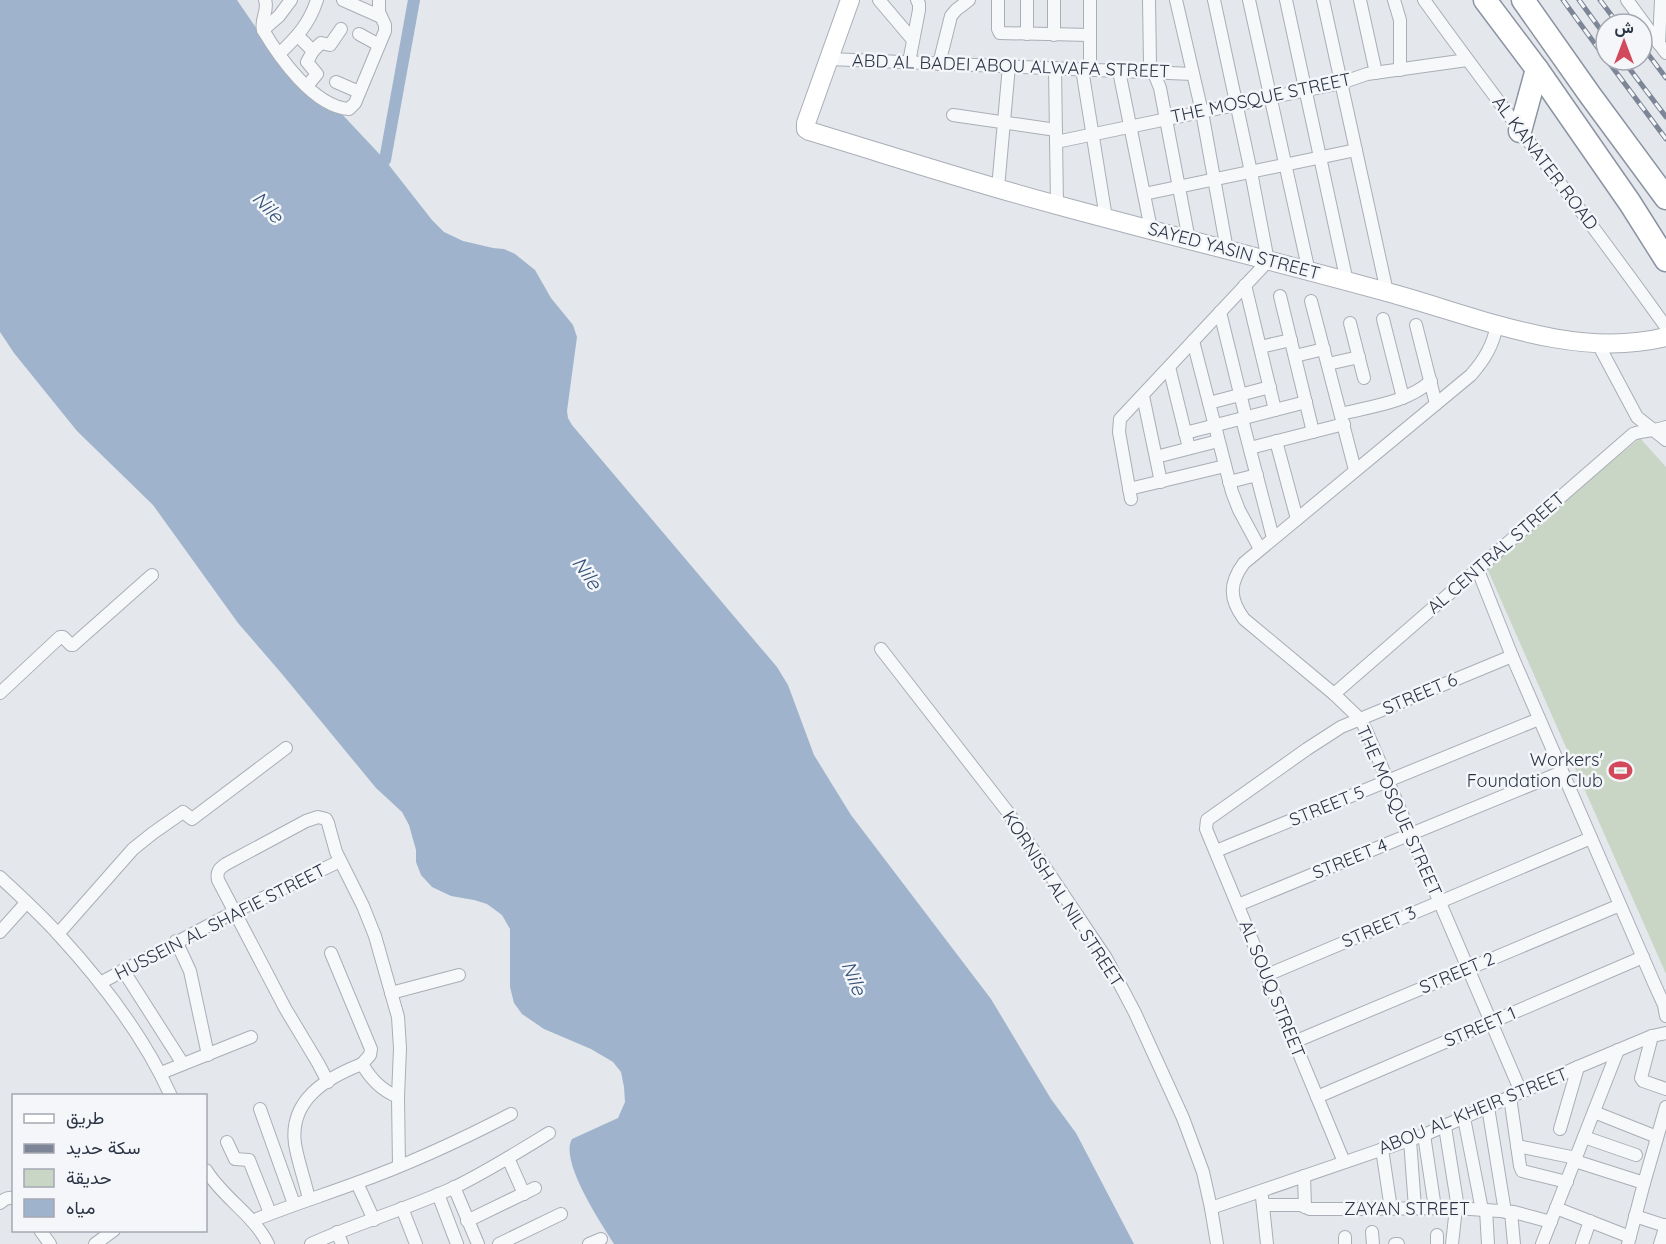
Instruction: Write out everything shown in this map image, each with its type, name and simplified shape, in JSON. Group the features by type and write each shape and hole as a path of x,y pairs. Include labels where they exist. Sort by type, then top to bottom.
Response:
{"highway":[{"path":"1485,0 1537,69 1630,202 1666,260"},
{"path":"1523,0 1666,198"},
{"path":"1520,130 1537,69"}],"street":[{"path":"265,0 267,8 262,23 263,30 285,64 307,86 329,102 346,110 349,110 355,103 385,32 385,25 380,16 379,0"},
{"path":"263,30 291,0"},
{"path":"279,54 298,36 312,15 317,0"},
{"path":"343,0 380,16"},
{"path":"829,59 850,0"},
{"path":"879,0 913,40"},
{"path":"909,62 919,10 917,0"},
{"path":"998,0 998,29 1002,34 1090,35"},
{"path":"1027,0 1027,34"},
{"path":"1054,0 1054,34"},
{"path":"1090,0 1090,35 1086,70 1106,218"},
{"path":"1149,0 1150,63 1160,88 1189,240"},
{"path":"1176,0 1202,112 1227,250"},
{"path":"1214,0 1268,261 1120,419 1118,425 1130,494 1161,482 1225,466"},
{"path":"1249,0 1309,272"},
{"path":"1286,0 1347,282"},
{"path":"1323,0 1387,292"},
{"path":"1360,0 1376,73"},
{"path":"1394,0 1400,20 1400,70"},
{"name":"AL KANATER ROAD","path":"1424,0 1612,251 1666,327"},
{"path":"1627,0 1663,49"},
{"path":"1661,0 1663,49"},
{"path":"939,64 951,16 964,1"},
{"path":"307,86 317,74 307,62 313,51 321,43 330,45 341,29"},
{"path":"359,34 379,45"},
{"path":"298,36 313,51"},
{"name":"ABD AL BADEI ABOU ALWAFA STREET","path":"829,59 1193,74"},
{"name":"SAYED YASIN STREET","path":"829,59 806,123 806,129 809,131 1057,205 1387,292 1497,325 1563,340 1598,344 1634,343 1666,337"},
{"name":"THE MOSQUE STREET","path":"953,115 1004,123 1056,136 1093,134 1341,83 1376,73 1467,60"},
{"path":"998,188 1010,66"},
{"path":"1055,68 1057,205"},
{"path":"1119,71 1151,229"},
{"path":"336,82 359,92"},
{"path":"1144,194 1356,150"},
{"path":"1245,285 1275,410"},
{"path":"1280,296 1313,432"},
{"path":"1311,301 1355,470"},
{"path":"1220,312 1250,448 1273,538"},
{"path":"1383,319 1403,398"},
{"path":"1350,323 1364,378"},
{"path":"1416,325 1436,404"},
{"name":"THE MOSQUE STREET","path":"1497,325 1489,351 1471,375 1244,563 1234,580 1233,591 1234,601 1244,619 1334,694 1360,719 1491,1022 1516,1095 1517,1146 1522,1171 1567,1182"},
{"path":"1260,347 1291,340"},
{"path":"1193,341 1229,482 1239,510 1260,549"},
{"path":"1598,344 1637,417 1661,429 1666,440"},
{"path":"1295,356 1324,350"},
{"path":"1328,364 1359,357"},
{"path":"1169,367 1189,448"},
{"path":"1250,448 1313,432 1342,419 1414,394 1431,381"},
{"path":"1209,403 1270,387"},
{"path":"1143,396 1161,482"},
{"path":"1185,433 1306,402"},
{"name":"AL CENTRAL STREET","path":"1334,694 1633,434 1661,429"},
{"path":"1156,457 1218,441"},
{"path":"1276,441 1297,519"},
{"path":"1229,482 1257,475"},
{"path":"1477,568 1512,656 1664,1005 1666,1016"},
{"path":"0,693 60,637 73,645 152,574"},
{"name":"KORNISH AL NIL STREET","path":"881,649 1007,811 1106,958 1135,1013 1183,1118 1203,1172 1217,1244"},
{"name":"STREET 6","path":"1210,816 1323,737 1360,719 1512,656"},
{"name":"STREET 5","path":"1216,851 1539,719"},
{"path":"58,934 143,840 183,812 192,819 286,748"},
{"name":"STREET 4","path":"1238,905 1562,772"},
{"name":"AL SOUQ STREET","path":"1210,816 1205,825 1344,1162"},
{"path":"328,1082 285,1008 218,880 221,867 313,817 326,819 340,861 363,906 375,936 398,1017 400,1034 399,1166"},
{"name":"STREET 3","path":"1267,975 1591,838"},
{"name":"HUSSEIN AL SHAFIE STREET","path":"100,983 176,941 340,861"},
{"path":"0,877 58,934 100,983 161,1073 171,1094"},
{"path":"0,932 26,903"},
{"name":"STREET 2","path":"1294,1042 1620,905"},
{"path":"176,941 190,971 208,1054"},
{"path":"309,1199 296,1143 295,1126 301,1105 311,1093 353,1066 362,1064 370,1055 371,1049 331,953"},
{"name":"STREET 1","path":"1317,1097 1643,957"},
{"path":"123,970 183,1064"},
{"path":"391,993 459,975"},
{"name":"ABOU AL KHEIR STREET","path":"1211,1208 1410,1140 1618,1050 1652,1036 1666,1033"},
{"path":"1652,1036 1641,1077 1643,1081 1666,1089"},
{"path":"161,1073 251,1037"},
{"path":"1542,1244 1618,1050"},
{"path":"362,1064 377,1084 386,1092 398,1097"},
{"path":"1560,1129 1578,1067"},
{"path":"1488,1107 1514,1244"},
{"path":"1556,1208 1590,1221 1629,1241 1666,1107"},
{"path":"260,1109 294,1204"},
{"path":"1594,1112 1657,1137"},
{"path":"252,1221 399,1166 470,1136 511,1114"},
{"path":"1464,1118 1484,1210 1488,1244"},
{"path":"1445,1126 1457,1208 1452,1244"},
{"path":"311,1244 340,1238 374,1220 454,1187 549,1133"},
{"path":"1424,1134 1435,1208"},
{"path":"1584,1137 1636,1155"},
{"path":"1410,1140 1415,1208"},
{"path":"227,1142 235,1159 249,1160 270,1213"},
{"path":"1517,1146 1576,1159 1644,1183"},
{"path":"1382,1149 1391,1209"},
{"path":"467,1221 529,1191 508,1158"},
{"path":"207,1171 223,1194 252,1221 268,1244"},
{"path":"1304,1176 1305,1207"},
{"path":"357,1183 374,1220"},
{"path":"454,1187 478,1244"},
{"path":"1261,1191 1267,1244"},
{"path":"438,1194 457,1244"},
{"name":"ZAYAN STREET","path":"1263,1205 1301,1205 1310,1209 1457,1208 1508,1212 1551,1222"},
{"path":"402,1208 416,1244"},
{"path":"499,1244 561,1214"},
{"path":"1635,1216 1666,1226 1660,1244"},
{"path":"1582,1244 1590,1221"},
{"path":"95,1244 111,1232"}],"green space":[{"name":"Workers' Foundation Club","path":"1640,438 1666,467 1666,974 1486,566"}],"water":[{"name":"Nile","path":"0,0 237,0 283,67 339,111 385,160 444,232 463,241 504,249 515,254 535,270 551,298 573,325 577,337 567,411 572,425 777,667 788,685 814,755 851,815 991,999 1051,1099 1076,1133 1134,1244 614,1244 583,1192 571,1162 570,1149 572,1139 618,1118 625,1102 621,1072 613,1062 591,1049 544,1029 522,1014 514,1003 510,987 510,929 502,915 487,904 451,896 432,887 421,875 416,862 416,850 409,825 402,812 376,788 238,623 153,505 77,431 14,353 0,332"}],"waterway":[{"path":"385,160 414,0"}],"railway":[{"path":"1563,0 1594,43"},
{"path":"1579,0 1594,21"},
{"path":"1600,0 1609,12"},
{"path":"1654,62 1666,78"},
{"path":"1616,72 1666,139"},
{"path":"1632,72 1666,117"}],"place":[{"name":"Workers' Foundation Club","path":"1621,770"}]}
